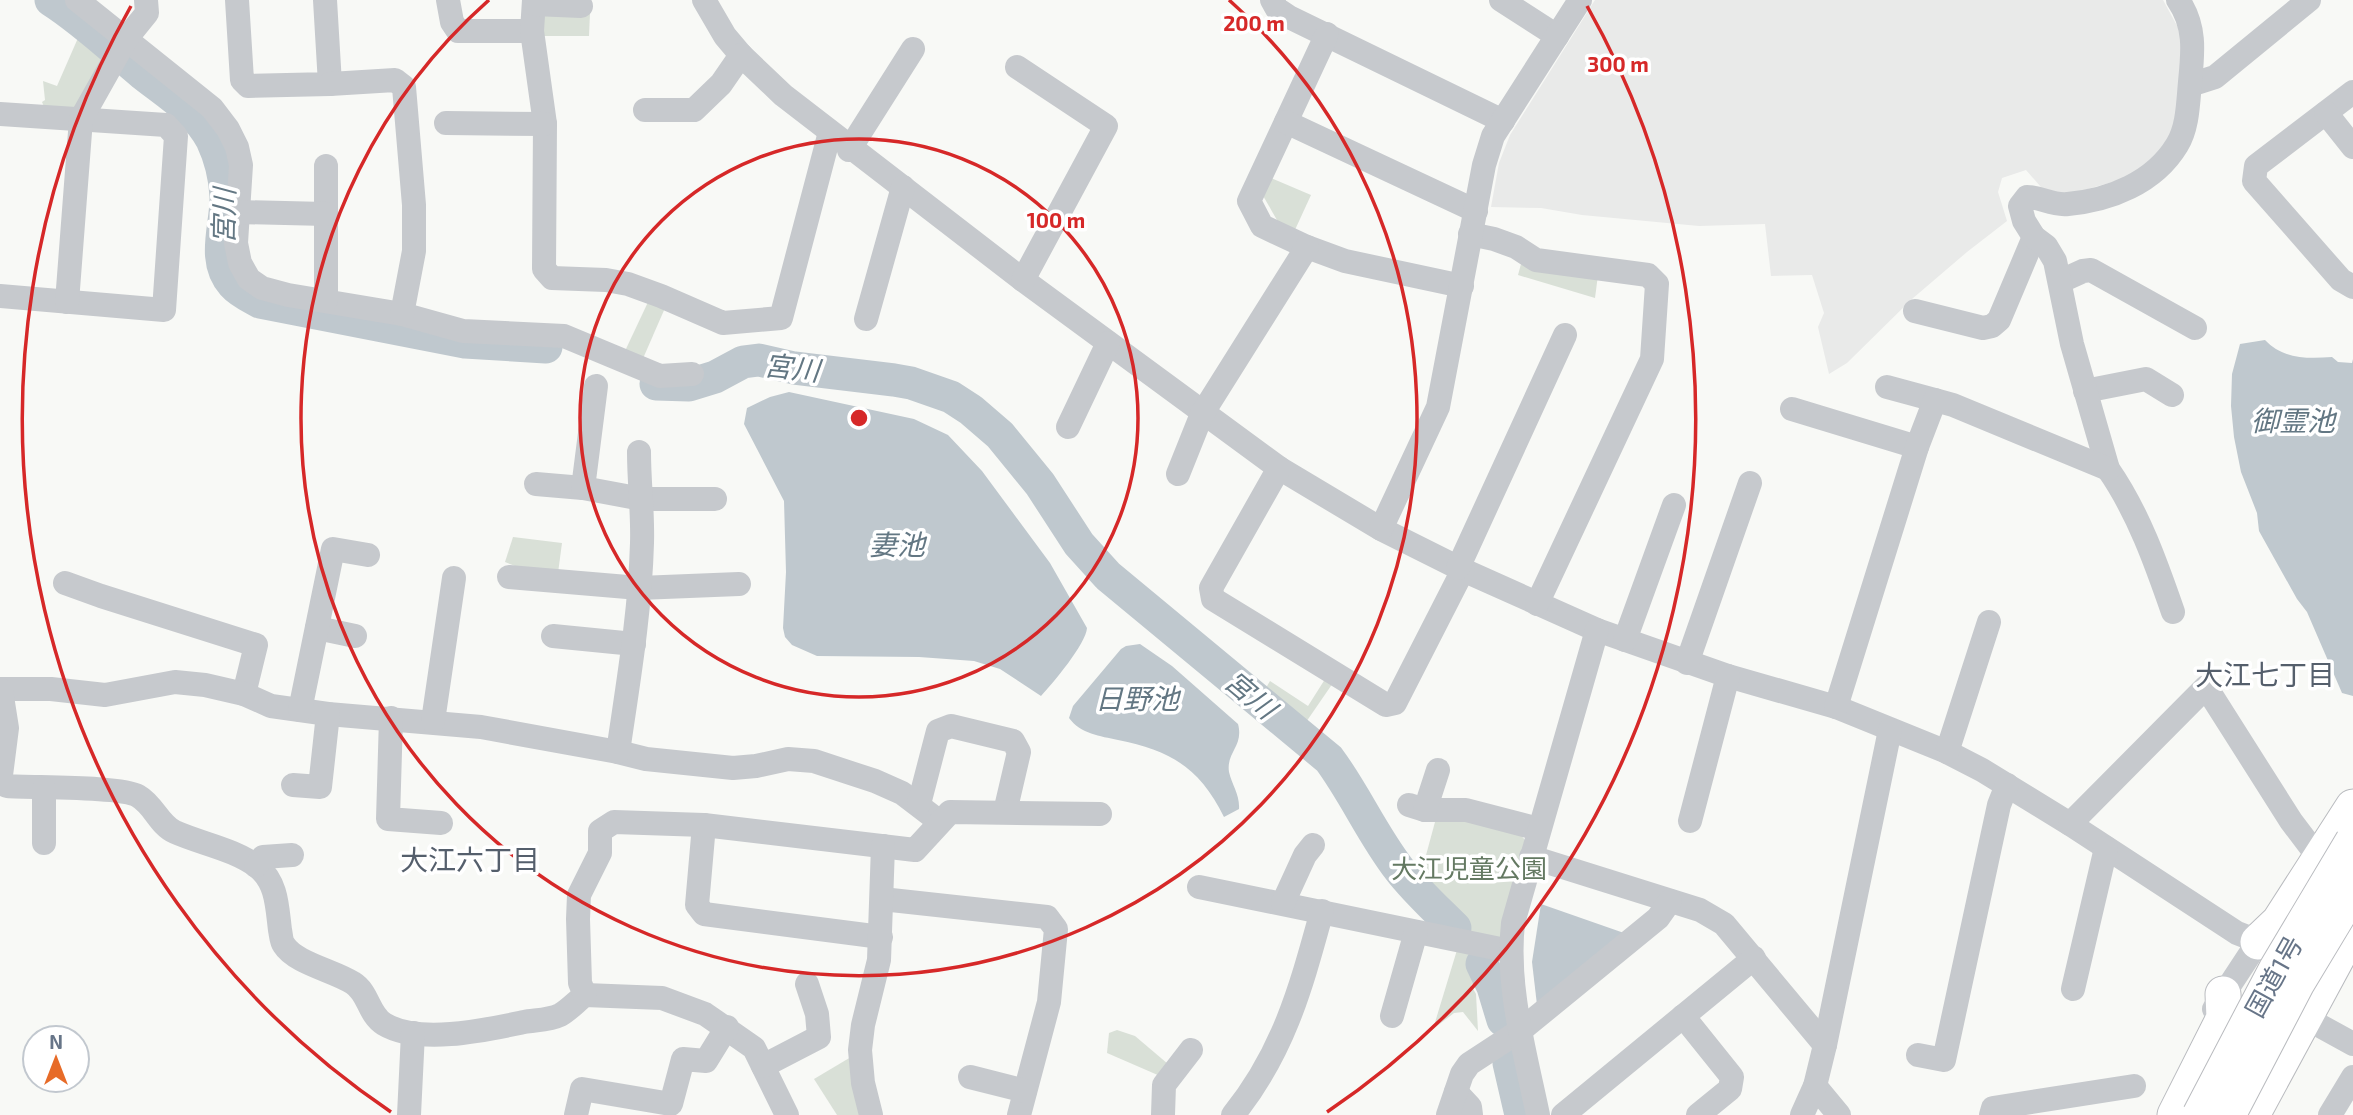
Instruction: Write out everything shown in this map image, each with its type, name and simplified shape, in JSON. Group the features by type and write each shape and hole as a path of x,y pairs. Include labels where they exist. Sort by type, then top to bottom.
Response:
{"highway":[{"path":"2258,942 2279,922 2353,807"},
{"name":"国道1号","path":"2200,1115 2276,970 2353,841"},
{"name":"国道1号","path":"2228,1115 2297,983 2353,890"},
{"path":"2265,1113 2337,971 2353,928"},
{"path":"2175,1115 2224,1018 2223,994"}],"street":[{"path":"77,0 212,108 228,129 242,165 236,243 240,263 249,279 262,288 288,295 402,314 463,331 564,336 660,376 692,374"},
{"path":"67,302 81,119 126,39 147,13 146,0"},
{"path":"237,0 242,80 248,86 395,80 404,87 414,205 414,251 402,314"},
{"path":"325,0 330,83"},
{"path":"448,0 452,22 458,31 532,31"},
{"path":"704,0 726,36 760,75 849,148 1202,414 1279,468 1381,529 1460,569 1597,630 1687,663 1836,706 1947,752 2070,824 2237,933 2337,971 2327,996 2265,1113"},
{"path":"1272,0 1276,9 1503,121"},
{"path":"1500,0 1557,36"},
{"path":"1381,529 1438,407 1484,165 1493,136 1580,0"},
{"path":"2173,612 2155,560 2108,469 2072,344 2055,261 2024,221 2020,205 2027,197 2038,197 2050,204 2066,204 2121,192 2142,181 2161,165 2178,144 2187,119 2193,44 2190,23 2178,0"},
{"path":"581,6 534,2 532,31 545,124 544,269 552,278 628,284 723,323 781,318 831,132"},
{"path":"2190,85 2215,77 2297,4"},
{"path":"1327,34 1249,201 1262,226 1345,261 1462,286"},
{"path":"849,148 913,48"},
{"path":"645,110 694,110 721,84 741,55"},
{"path":"1017,67 1106,126 1023,281"},
{"path":"2353,92 2256,166 2254,181 2341,281 2353,287"},
{"path":"2326,113 2353,147"},
{"path":"0,114 166,125 176,136 164,310 0,296"},
{"path":"1286,122 1536,260 1648,275 1657,284 1653,359 1537,604"},
{"path":"446,123 545,124"},
{"path":"326,166 326,300"},
{"path":"866,319 903,187"},
{"path":"238,212 326,214"},
{"path":"1916,312 1983,328 1992,326 1999,320 2034,237"},
{"path":"1178,474 1202,414 1307,247"},
{"path":"2061,281 2091,270 2195,328"},
{"path":"1279,468 1211,588 1213,599 1386,705 1395,703 1460,569 1565,335"},
{"path":"1068,427 1108,343"},
{"path":"2085,391 2146,379 2172,395"},
{"path":"583,488 596,386"},
{"path":"1887,387 1953,405 2108,469"},
{"path":"1836,706 1917,447 1935,400"},
{"path":"1792,409 1917,447"},
{"path":"618,752 634,644 639,588 642,499 639,452"},
{"path":"1687,663 1750,483"},
{"path":"536,484 583,488 642,499 715,499"},
{"path":"1625,640 1674,505"},
{"path":"300,710 333,549 368,555"},
{"path":"433,721 454,578"},
{"path":"509,578 639,588 740,584"},
{"path":"65,583 257,645 244,694"},
{"path":"1947,752 1989,622"},
{"path":"317,628 355,636"},
{"path":"1538,1115 1513,988 1510,951 1513,923 1597,630"},
{"path":"553,636 634,644"},
{"path":"1690,821 1728,676"},
{"path":"787,1115 754,1048 705,1014 662,998 584,995 559,1016 466,1034 414,1033 397,1030 382,1023 371,1011 365,995 354,983 291,952 282,944 274,890 269,878 257,866 228,851 172,831 160,820 151,806 136,794 106,790 44,789 0,783 7,728 1,689 51,689 105,695 176,682 244,694 271,706 328,714 481,727 618,752 646,760 733,768 788,759 814,761 902,793 940,822"},
{"path":"2070,824 2206,687 2291,821 2319,858"},
{"path":"293,785 320,787 328,714"},
{"path":"391,718 388,819 440,823"},
{"path":"919,804 938,731 951,726 1013,741 1019,752 1004,813"},
{"path":"1802,1115 1815,1086 1825,1045 1891,730"},
{"path":"1438,770 1417,808 1466,810 1538,829"},
{"path":"1918,1055 1944,1060 1999,805 2007,785"},
{"path":"44,789 44,843"},
{"path":"584,995 580,983 579,895 600,853 600,831 614,822 704,825 915,850 950,811 1100,814"},
{"path":"704,825 697,905 704,914 881,937"},
{"path":"1283,904 1305,855 1313,845"},
{"path":"871,1115 863,1083 860,1050 863,1025 879,960 883,846"},
{"path":"2073,989 2106,848"},
{"path":"257,866 263,857 292,855"},
{"path":"1531,857 1700,910 1724,924 1825,1045"},
{"path":"1199,887 1510,951"},
{"path":"882,899 1047,917 1056,929 1049,1002 1022,1103 970,1077"},
{"path":"1471,1115 1470,1107 1452,1103 1462,1074 1469,1065 1521,1030 1658,918 1670,901"},
{"path":"1233,1115 1255,1087 1296,1003 1322,911"},
{"path":"1392,1016 1416,932"},
{"path":"2161,1115 2197,1038 2258,942"},
{"path":"1563,1115 1754,958"},
{"path":"763,1066 819,1037 817,1014 807,984"},
{"path":"1683,1016 1732,1077 1730,1089 1698,1115"},
{"path":"2313,1022 2353,1044"},
{"path":"576,1115 582,1089 671,1104 683,1059 706,1061 727,1027"},
{"path":"409,1115 414,1033"},
{"path":"1163,1115 1164,1085 1191,1050"},
{"path":"2330,1115 2353,1077"},
{"path":"1991,1115 1993,1108 2092,1085 2134,1086"},
{"path":"1815,1086 1839,1115"}],"shaded area":[{"path":"1595,0 2163,0 2181,33 2179,110 2169,139 2155,159 2130,177 2070,194 2047,194 2026,170 2002,178 1998,192 2007,221 1912,299 1847,363 1829,374 1818,327 1824,313 1812,275 1771,276 1765,224 1699,226 1582,215 1541,208 1491,207 1499,163 1510,135"}],"green space":[{"path":"542,10 590,13 589,36 542,36"},
{"path":"78,38 104,53 73,113 46,111 42,102 45,100 43,81 57,86"},
{"path":"1271,178 1311,195 1294,232 1281,227 1262,194"},
{"path":"1521,264 1598,275 1595,298 1518,275"},
{"path":"649,300 665,308 641,363 625,351"},
{"path":"513,537 562,543 558,573 520,568 505,562"},
{"path":"1327,676 1335,680 1302,728 1260,698 1270,681 1308,706"},
{"name":"大江児童公園","path":"1467,820 1518,832 1525,840 1503,938 1465,933 1419,881 1435,822"},
{"path":"1457,950 1470,953 1484,978 1471,985 1476,994 1478,1031 1463,1012 1454,1013 1433,1029"},
{"path":"1117,1030 1135,1036 1168,1064 1160,1076 1107,1053 1109,1033"},
{"path":"851,1057 861,1115 837,1115 814,1079"}],"water":[{"name":"御霊池","path":"2265,340 2280,351 2296,356 2332,357 2338,362 2352,363 2353,359 2353,696 2342,693 2307,612 2259,531 2257,513 2241,472 2231,406 2232,374 2240,344"},
{"name":"妻池","path":"789,392 914,419 948,435 982,471 1050,563 1087,628 1075,653 1041,696 1000,669 974,661 919,657 817,656 792,645 785,637 784,501 744,424 747,408"},
{"name":"日野池","path":"1140,644 1172,666 1238,724 1239,738 1230,759 1229,772 1239,809 1224,817 1205,786 1182,764 1153,749 1091,734 1079,728 1069,718 1073,706 1121,649"},
{"path":"1541,904 1624,933 1537,1005 1532,962"}],"waterway":[{"name":"宮川","path":"51,0 181,103 206,130 217,153 225,189 226,207 221,253 223,264 226,274 242,292 260,302 465,342 546,347"},
{"name":"宮川","path":"656,384 689,385 715,377 743,362 759,360 794,368 911,383 951,397 971,410 1000,435 1040,484 1079,544 1108,576 1329,759 1399,869 1455,928"},
{"name":"宮川","path":"1482,964 1493,987 1503,1020"},
{"name":"宮川","path":"1509,1063 1521,1115"}],"district":[{"name":"大江七丁目","path":"2265,674"},
{"name":"大江六丁目","path":"470,859"}]}
